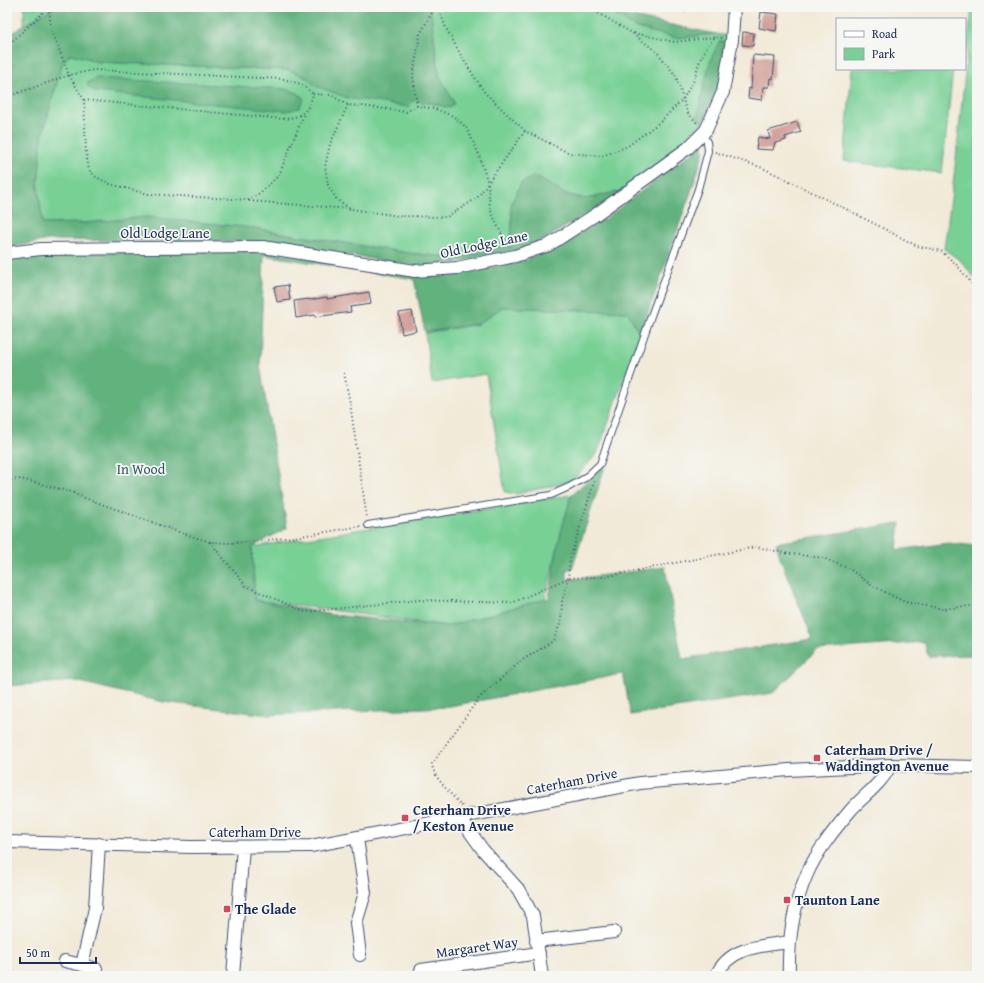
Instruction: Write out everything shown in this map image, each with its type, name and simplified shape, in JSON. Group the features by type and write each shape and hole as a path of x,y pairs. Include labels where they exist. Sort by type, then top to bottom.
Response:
{"street":[{"name":"Old Lodge Lane","path":"7,253 41,249 263,247 415,271 457,268 515,256 549,245 595,215 682,152 703,134 723,92 732,40 734,7"},
{"name":"Caterham Drive","path":"7,842 243,847 311,846 640,783 789,770 890,765 977,767"},
{"path":"789,976 791,930 798,900 807,874 818,853 840,823 886,774 890,765"},
{"path":"465,817 483,850 518,889 533,916 542,976"},
{"path":"357,838 365,893 356,923 360,955"},
{"path":"82,965 96,908 99,844"},
{"path":"233,976 243,847"},
{"path":"536,941 614,932"},
{"path":"716,976 720,967 729,958 750,947 790,942"},
{"name":"Margaret Way","path":"420,970 539,954"},
{"path":"65,961 96,969"}],"lane":[{"path":"368,525 551,495 585,478 600,464 652,313 698,189 708,151 707,142 703,134"}],"path":[{"path":"49,7 51,29 69,75 84,100 86,154 89,170 96,177 110,184 148,194 248,200 351,209 399,216 447,217 476,198 525,131"},
{"path":"7,46 49,7"},
{"path":"417,106 413,76 420,34 435,7"},
{"path":"439,7 445,26 463,59 485,93 525,131 569,153 602,156 628,146 660,122 683,98 694,80 700,60 708,45 716,37"},
{"path":"588,7 632,33 657,52 676,76 688,112 696,123"},
{"path":"632,33 676,42 716,37 732,40"},
{"path":"7,97 69,75 94,70 283,79 301,84 313,94 331,95 348,105 406,112 417,106 435,109 453,116 466,127 478,152 488,183 490,209 500,231 515,256"},
{"path":"248,200 260,193 279,175 313,94"},
{"path":"84,100 283,119 294,118 304,114"},
{"path":"348,105 330,144 325,167 328,185 337,200 351,209"},
{"path":"708,151 763,168 917,246 941,251 956,264 977,290"},
{"path":"7,480 21,479 71,492 210,542 231,543 295,537 368,525 363,500 350,403 344,373"},
{"path":"465,817 448,790 432,769 432,764 479,698 521,661 553,641 561,622 562,602 568,578 570,558 600,464"},
{"path":"210,542 246,586 306,612 419,600 512,603 568,578 604,577 756,547 785,553 823,558 850,569 871,585 905,602 943,609 977,606"}],"green space":[{"path":"24,7 55,7 24,25"},
{"path":"55,7 430,7 439,75 454,103 450,108 413,100 408,107 351,99 316,86 307,78 289,70 97,62 70,54 62,64 42,136 38,187 43,224 84,223 147,217 254,228 408,253 445,257 493,251 500,246 510,248 512,224 511,205 521,183 535,176 565,194 586,199 625,190 547,238 518,250 457,262 418,266 260,242 48,240 7,248 7,37"},
{"path":"430,7 605,7 634,27 676,38 716,34 729,36 703,124 684,145 625,190 586,199 565,194 535,176 511,205 512,224 510,249 500,246 493,251 445,257 408,253 254,228 84,223 42,224 38,187 42,136 62,64 70,54 85,57 97,62 289,70 307,78 316,86 351,99 413,100 450,108 454,103 439,75"},
{"path":"605,7 612,7 623,15 716,34 676,38 634,27"},
{"path":"972,7 977,7 977,281 961,261 944,249 954,177"},
{"path":"720,41 728,42 719,89 703,124 698,119 698,112 709,66"},
{"path":"852,70 953,70 942,173 844,161"},
{"path":"96,78 285,89 298,93 304,99 299,108 286,111 95,92 89,88 87,83"},
{"name":"In Wood","path":"702,143 704,151 693,186 640,335 628,312 502,307 478,324 425,332 414,279 264,255 260,365 287,528 252,547 255,600 333,615 449,626 549,598 558,544 571,495 586,482 608,457 572,569 567,569 567,580 665,567 682,659 813,639 781,561 776,543 900,523 897,550 949,543 977,546 977,655 928,656 924,642 817,650 773,693 631,715 623,674 445,707 269,715 163,702 76,681 7,686 7,258 31,254 263,250 418,276 446,276 523,261 560,244 605,219"},
{"path":"502,307 628,312 640,335 597,454 572,481 517,494 505,492 486,374 432,383 425,333 478,324"},
{"path":"571,495 545,599 449,626 255,600 252,547"}],"building":[{"path":"761,12 778,14 776,31 759,28"},
{"path":"743,32 754,33 753,46 742,45"},
{"path":"753,55 775,57 773,79 770,78 769,87 763,87 762,100 748,98 749,88 751,89"},
{"path":"797,122 801,132 785,137 786,140 775,143 773,150 756,149 758,137 770,139 768,131"},
{"path":"288,285 290,300 277,302 274,287"},
{"path":"369,292 371,304 350,307 351,312 296,318 294,301 327,297 327,299"},
{"path":"412,311 416,331 402,334 399,313"}],"place":[{"name":"Caterham Drive / Waddington Avenue","path":"817,758"},
{"name":"Caterham Drive / Keston Avenue","path":"405,818"},
{"name":"Taunton Lane","path":"787,900"},
{"name":"The Glade","path":"227,909"}]}
